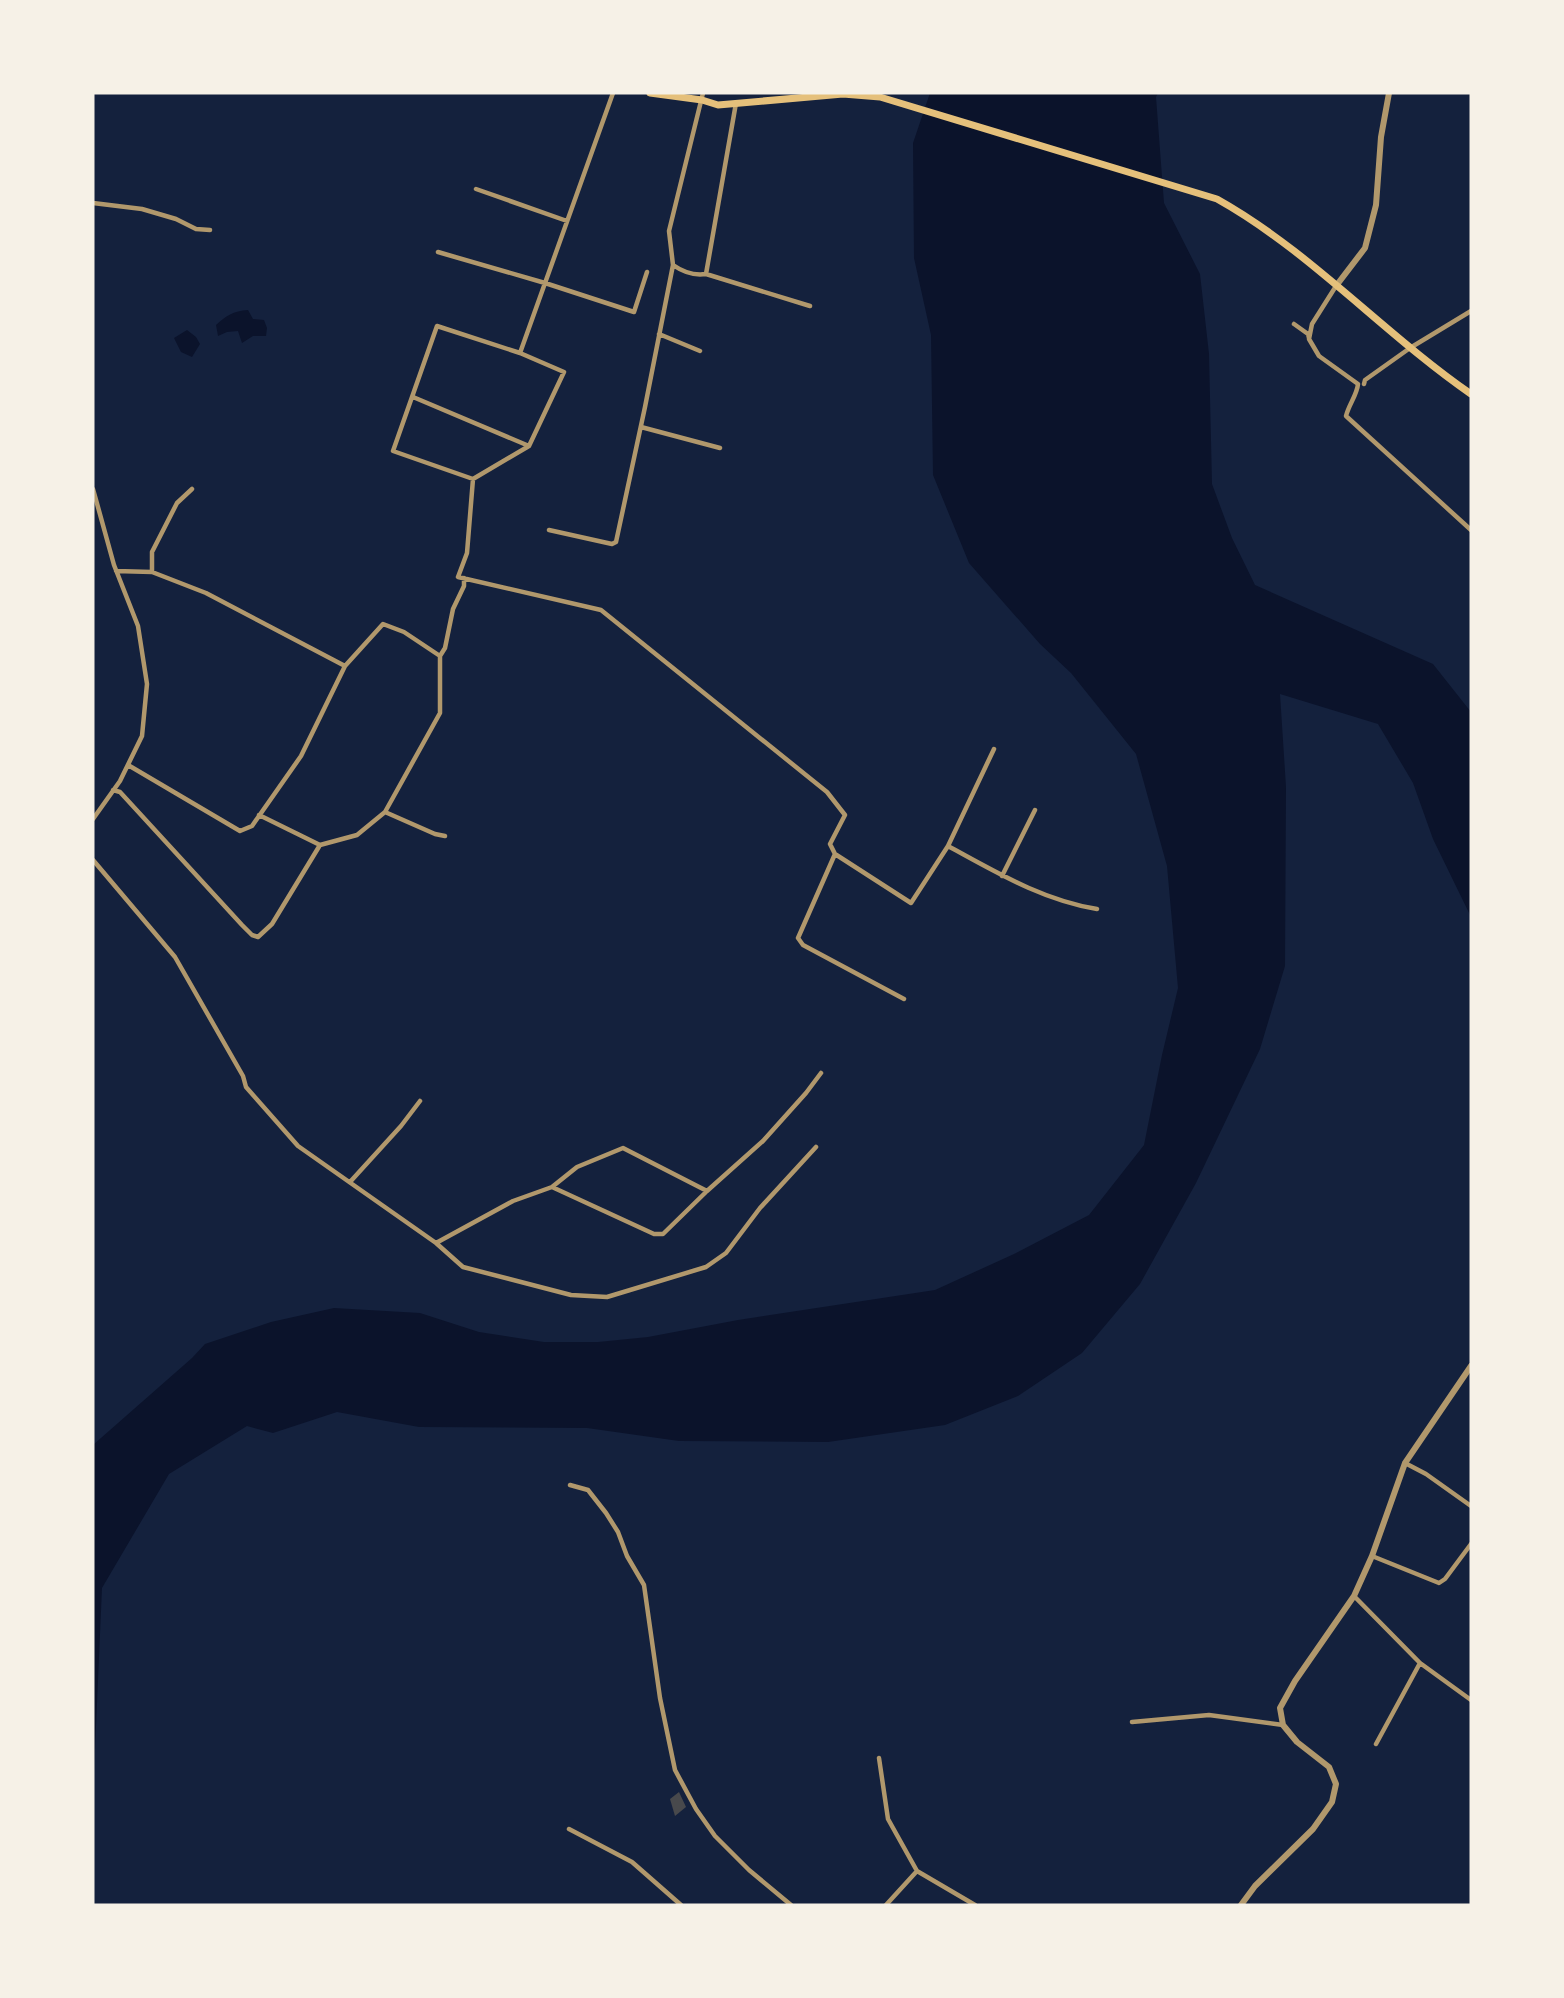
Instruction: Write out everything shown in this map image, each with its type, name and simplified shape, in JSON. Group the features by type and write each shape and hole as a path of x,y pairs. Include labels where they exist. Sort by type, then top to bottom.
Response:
{"main road":[{"path":"650,93 703,96 718,105 827,94 880,97 1217,199 1248,217 1410,348 1471,394"}],"street":[{"path":"520,353 612,93"},
{"path":"1309,339 1312,324 1336,286 1365,248 1376,205 1381,137 1389,93"},
{"path":"549,530 615,543 673,265 669,231 703,96"},
{"path":"705,274 736,103"},
{"path":"476,189 567,221"},
{"path":"93,203 142,208 176,219 196,229 210,230"},
{"path":"438,252 634,312 647,272"},
{"path":"673,265 683,272 697,276 705,274 810,306"},
{"path":"1364,384 1365,380 1410,348 1471,311"},
{"path":"1294,324 1308,334 1319,356 1358,384 1358,391 1348,407 1346,416 1471,530"},
{"path":"437,326 520,353 564,372 529,446 473,479 393,451 437,326"},
{"path":"659,334 700,351"},
{"path":"413,397 529,446"},
{"path":"641,427 720,448"},
{"path":"473,479 467,553 458,577 602,610 827,792 845,815 830,844 835,854 911,903 948,846 994,749"},
{"path":"93,489 116,571 138,626 147,684 142,736 128,765 93,819"},
{"path":"153,572 152,552 177,503 192,489"},
{"path":"116,571 153,572 206,593 345,666"},
{"path":"113,790 120,792 174,848 235,918 252,935 258,937 272,924 320,846 357,835 385,812 440,713 440,656 446,648 453,609 464,586 464,578"},
{"path":"128,765 240,831 252,826 301,756 345,666 383,624 404,632 440,656"},
{"path":"1002,876 1035,810"},
{"path":"385,812 446,837"},
{"path":"259,815 320,846"},
{"path":"948,846 1002,876 1048,897 1070,905 1097,909"},
{"path":"835,854 798,938 803,945 904,999"},
{"path":"93,860 175,957 243,1076 246,1086 298,1146 436,1243 463,1267 571,1295 607,1297 706,1267 726,1253 760,1209 816,1147"},
{"path":"552,1187 654,1234 663,1234 707,1191 764,1141 821,1073"},
{"path":"350,1182 401,1126 420,1101"},
{"path":"436,1243 513,1201 552,1187 577,1167 623,1148 707,1191"},
{"path":"1241,1905 1255,1886 1313,1829 1332,1802 1336,1784 1329,1767 1297,1742 1283,1725 1280,1708 1295,1682 1354,1596 1372,1556 1405,1463 1471,1366"},
{"path":"1405,1463 1426,1474 1471,1506"},
{"path":"570,1485 588,1490 606,1514 618,1532 627,1556 644,1586 660,1698 675,1770 696,1809 715,1836 749,1870 791,1905"},
{"path":"1372,1556 1438,1583 1445,1579 1471,1544"},
{"path":"1354,1596 1420,1663 1471,1700"},
{"path":"1376,1744 1420,1663"},
{"path":"1132,1722 1209,1715 1283,1725"},
{"path":"879,1758 888,1819 918,1871 975,1905"},
{"path":"569,1828 632,1862 681,1905"},
{"path":"886,1905 918,1871"}],"water":[{"path":"930,93 1158,93 1156,97 1164,203 1200,274 1209,354 1212,484 1232,538 1255,585 1433,664 1471,712 1471,917 1433,839 1413,783 1378,724 1280,694 1286,787 1285,966 1260,1049 1196,1183 1140,1284 1082,1353 1018,1396 945,1425 828,1442 679,1441 587,1428 419,1427 337,1412 273,1433 247,1426 169,1474 102,1588 93,1796 93,1445 205,1344 271,1322 334,1308 420,1313 479,1332 544,1342 598,1342 648,1337 738,1320 935,1290 1014,1254 1089,1215 1144,1145 1178,988 1167,866 1136,754 1071,673 1040,644 969,563 933,475 931,335 914,258 913,143"},
{"path":"248,310 253,319 264,320 267,328 266,336 253,336 242,343 238,331 218,336 216,325 234,313"},
{"path":"187,330 196,337 200,344 192,357 181,352 174,338"}],"building":[{"path":"679,1792 686,1807 675,1816 670,1799"}]}
